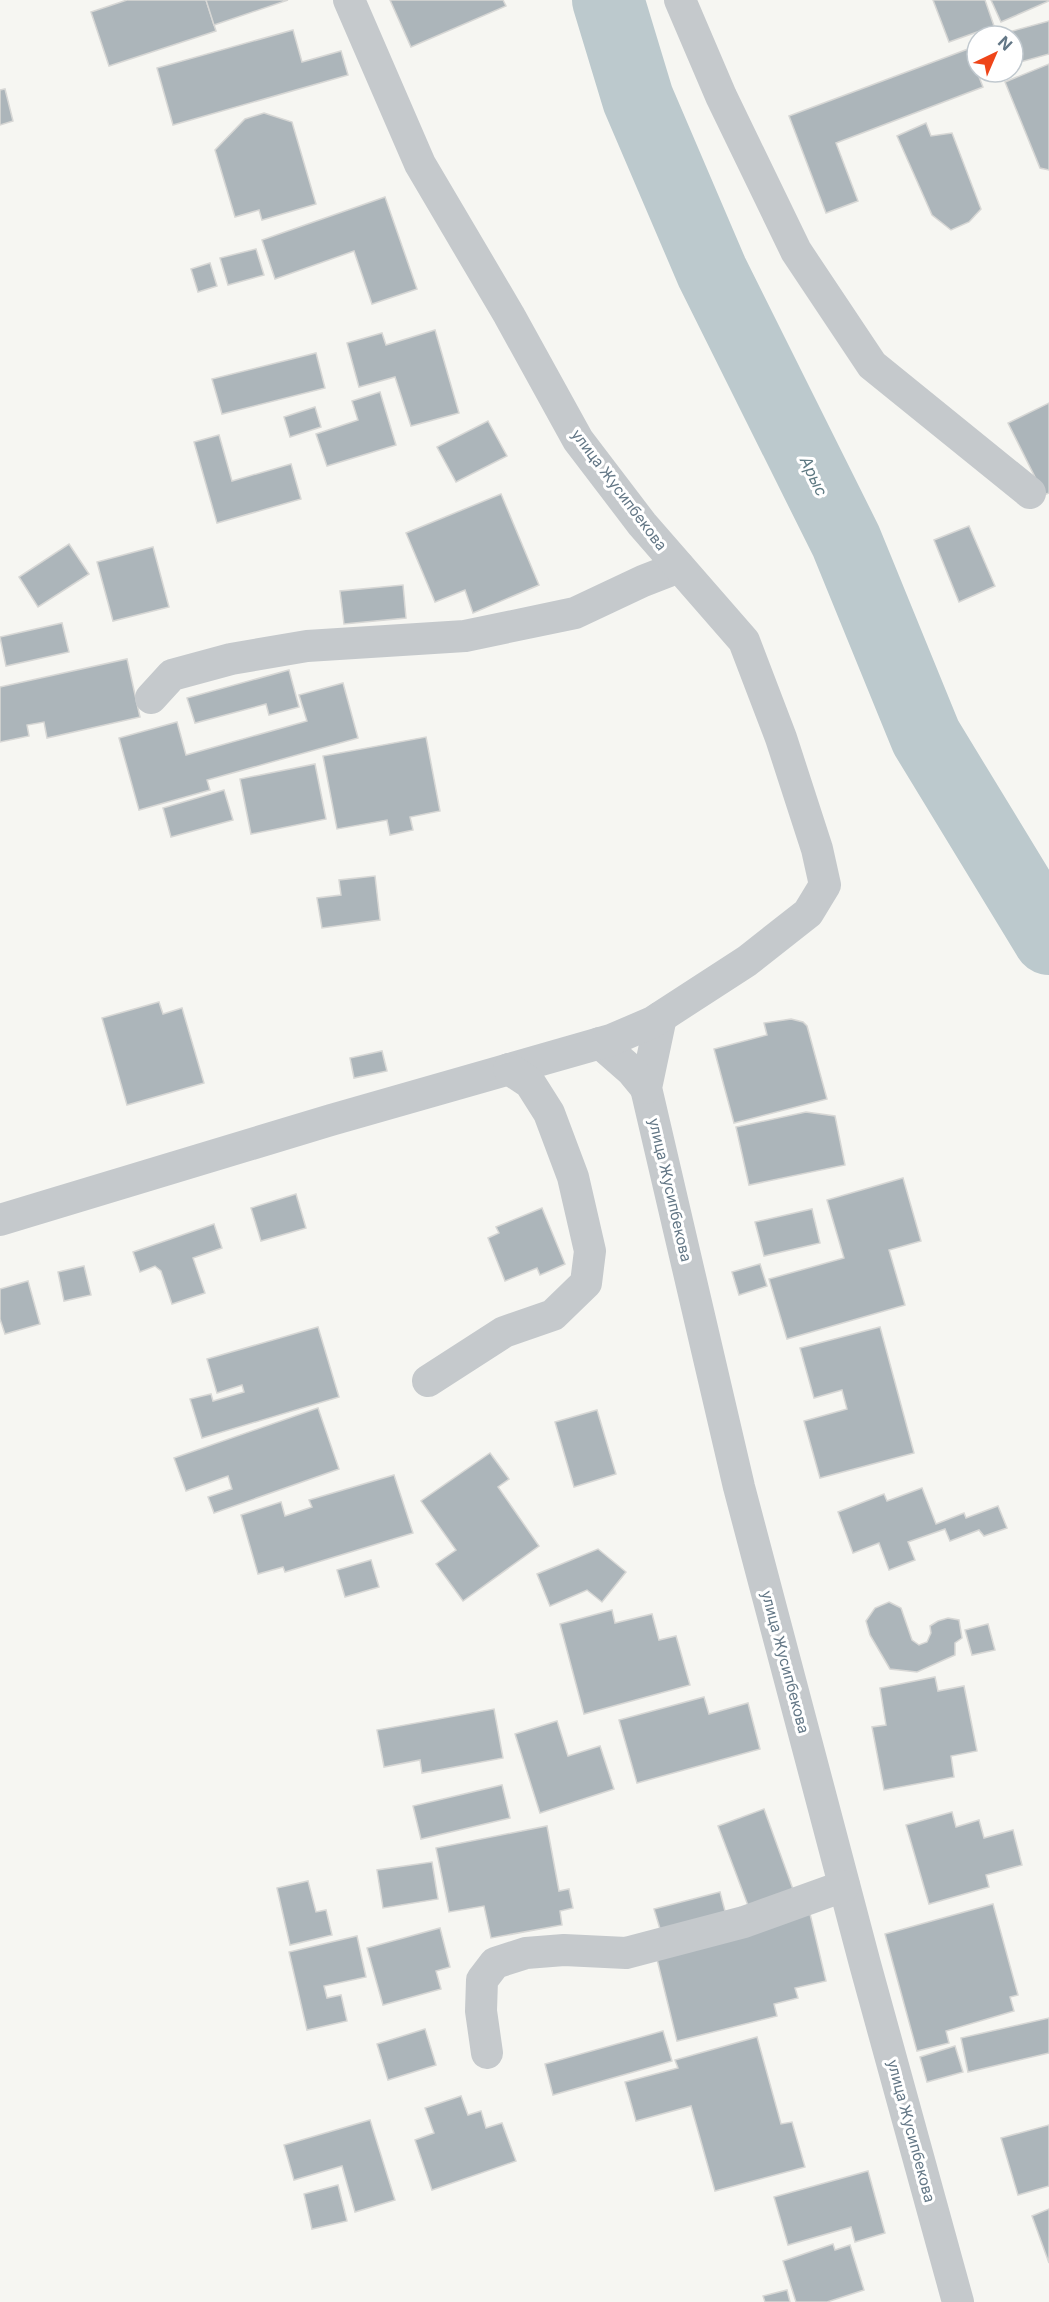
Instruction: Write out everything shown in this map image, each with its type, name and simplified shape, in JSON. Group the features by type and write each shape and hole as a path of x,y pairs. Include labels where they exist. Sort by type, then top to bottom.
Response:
{"street":[{"name":"улица Жусипбекова","path":"349,0 420,164 509,315 578,440 642,524 744,641 781,738 817,849 825,885 808,913 747,961 661,1017 646,1088 739,1487 844,1886 958,2302"},
{"path":"680,0 721,96 796,251 872,365 1030,493"},
{"path":"151,699 172,675 231,659 307,646 465,636 575,613 679,567"},
{"path":"0,1220 600,1044 661,1017"},
{"path":"600,1044 632,1071 646,1088"},
{"path":"428,1381 504,1332 553,1315 586,1283 590,1251 573,1177 549,1113 530,1083 509,1069"},
{"path":"487,2054 481,2011 482,1980 495,1963 526,1953 545,1951 626,1953 744,1922 844,1886"}],"building":[{"path":"127,0 206,0 216,31 109,66 91,12"},
{"path":"206,0 288,0 214,25"},
{"path":"390,0 503,0 506,6 411,47"},
{"path":"933,0 985,0 993,24 965,24 965,36 949,42"},
{"path":"991,0 1049,0 1049,1 1001,22"},
{"path":"1049,21 1049,54 1025,61 1025,28"},
{"path":"293,30 302,62 341,51 348,75 173,125 157,68"},
{"path":"965,50 965,84 982,84 983,87 836,143 858,201 826,213 789,116"},
{"path":"1049,64 1049,170 1040,168 1006,84 1025,84 1025,74"},
{"path":"5,89 13,121 0,125 0,90"},
{"path":"264,113 292,122 316,204 262,220 259,210 235,217 215,150 245,119"},
{"path":"926,123 931,136 952,133 981,209 969,222 951,230 932,215 897,136"},
{"path":"385,197 417,289 372,304 354,251 275,279 262,240"},
{"path":"256,249 264,275 228,285 220,258"},
{"path":"210,263 217,286 198,292 191,269"},
{"path":"435,330 459,413 411,426 395,377 359,387 347,343 382,333 386,345"},
{"path":"316,353 325,388 222,414 212,379"},
{"path":"380,392 396,445 327,466 316,434 358,420 352,401"},
{"path":"1049,403 1049,493 1044,495 1008,423"},
{"path":"315,407 321,427 290,437 284,417"},
{"path":"488,421 507,456 456,482 437,447"},
{"path":"219,435 232,481 291,464 301,499 217,523 194,442"},
{"path":"501,494 539,585 473,613 465,590 435,602 406,533"},
{"path":"969,526 995,586 959,602 934,540"},
{"path":"69,544 89,574 38,607 19,577"},
{"path":"153,547 169,607 113,621 97,562"},
{"path":"403,585 406,618 344,624 340,591"},
{"path":"62,623 69,652 6,666 0,637"},
{"path":"127,659 140,717 47,738 44,722 27,725 29,736 0,742 0,687"},
{"path":"289,670 299,707 269,715 266,704 195,723 187,698"},
{"path":"343,683 358,738 207,780 210,790 139,810 119,738 177,722 186,755 307,721 299,695"},
{"path":"426,737 440,811 410,817 413,830 390,835 387,820 337,829 323,756"},
{"path":"315,764 326,819 251,834 240,779"},
{"path":"224,790 233,820 171,837 163,808"},
{"path":"375,876 380,920 322,928 317,898 341,895 339,880"},
{"path":"159,1002 163,1014 182,1008 204,1083 127,1105 102,1018"},
{"path":"791,1019 803,1022 807,1026 827,1099 734,1123 714,1049 767,1035 764,1023"},
{"path":"382,1051 387,1071 354,1078 350,1058"},
{"path":"806,1112 835,1116 845,1165 749,1185 736,1127"},
{"path":"903,1178 921,1241 889,1250 905,1305 787,1339 769,1279 844,1258 827,1200"},
{"path":"296,1194 306,1228 261,1241 251,1208"},
{"path":"542,1208 565,1264 540,1275 537,1268 505,1281 488,1238 499,1233 496,1227"},
{"path":"812,1209 820,1243 764,1256 755,1222"},
{"path":"214,1224 222,1248 193,1258 205,1293 172,1304 161,1271 155,1266 140,1272 133,1252"},
{"path":"760,1264 767,1286 739,1295 732,1272"},
{"path":"84,1266 91,1295 64,1301 58,1272"},
{"path":"28,1281 40,1324 5,1334 0,1319 0,1289"},
{"path":"318,1327 339,1397 202,1438 190,1399 211,1394 213,1401 244,1392 242,1385 217,1393 207,1359"},
{"path":"880,1327 914,1453 820,1478 804,1421 847,1409 842,1390 814,1398 800,1348"},
{"path":"318,1408 339,1469 214,1513 208,1497 232,1489 228,1476 186,1491 174,1458"},
{"path":"597,1410 616,1474 574,1487 555,1422"},
{"path":"490,1453 509,1479 498,1487 539,1546 463,1601 436,1564 456,1550 421,1501"},
{"path":"394,1475 413,1533 285,1572 283,1567 258,1574 241,1515 281,1502 285,1516 312,1507 309,1500"},
{"path":"922,1488 936,1524 964,1513 966,1518 998,1506 1007,1528 984,1536 979,1530 950,1541 945,1529 908,1542 915,1560 889,1570 879,1543 853,1553 838,1512 884,1494 887,1501"},
{"path":"598,1549 626,1572 602,1602 587,1590 550,1606 537,1574"},
{"path":"371,1560 379,1587 345,1597 337,1570"},
{"path":"889,1602 901,1608 912,1640 919,1645 927,1642 931,1633 930,1626 938,1621 948,1618 959,1620 962,1638 955,1643 955,1655 917,1672 890,1669 870,1635 866,1621 875,1608"},
{"path":"612,1610 615,1623 652,1614 659,1640 676,1636 690,1685 584,1714 560,1624"},
{"path":"988,1624 995,1650 972,1655 965,1630"},
{"path":"935,1677 938,1691 964,1686 977,1751 951,1756 954,1777 884,1790 872,1727 886,1725 880,1688"},
{"path":"704,1697 709,1714 748,1703 760,1749 637,1783 619,1720"},
{"path":"494,1709 503,1758 422,1773 420,1760 384,1767 377,1730"},
{"path":"557,1721 568,1756 600,1746 614,1789 540,1813 515,1734"},
{"path":"502,1785 510,1818 421,1839 413,1806"},
{"path":"764,1809 794,1892 749,1908 718,1826"},
{"path":"952,1812 956,1827 979,1820 984,1838 1013,1830 1022,1865 986,1875 989,1887 929,1904 906,1825"},
{"path":"547,1826 559,1891 569,1889 573,1908 560,1911 562,1925 491,1938 484,1906 449,1912 436,1848"},
{"path":"432,1862 438,1899 383,1908 377,1870"},
{"path":"308,1881 316,1912 326,1910 332,1935 290,1945 277,1888"},
{"path":"720,1892 726,1915 661,1932 654,1909"},
{"path":"993,1904 1018,1995 1010,1997 1014,2011 946,2031 949,2043 917,2051 885,1934"},
{"path":"810,1914 826,1981 795,1988 798,1998 774,2004 777,2016 677,2041 655,1951"},
{"path":"440,1928 450,1967 436,1971 441,1989 383,2005 367,1948"},
{"path":"357,1936 366,1977 324,1986 327,1998 341,1995 347,2021 307,2030 289,1952"},
{"path":"1049,2018 1049,2053 968,2072 961,2038"},
{"path":"425,2029 436,2065 388,2080 377,2044"},
{"path":"663,2031 672,2061 553,2095 545,2064"},
{"path":"757,2037 781,2124 792,2122 805,2167 715,2191 691,2106 636,2121 625,2082 678,2068 675,2060"},
{"path":"955,2046 963,2072 927,2082 920,2057"},
{"path":"461,2096 468,2115 481,2111 486,2128 502,2123 516,2161 432,2190 415,2140 434,2133 425,2108"},
{"path":"370,2120 395,2200 355,2212 342,2166 294,2180 284,2145"},
{"path":"1049,2125 1049,2186 1018,2195 1001,2138"},
{"path":"868,2171 885,2233 855,2242 851,2227 788,2245 774,2197"},
{"path":"338,2185 347,2221 312,2229 304,2194"},
{"path":"1049,2209 1049,2263 1032,2216"},
{"path":"833,2244 835,2250 850,2245 864,2290 827,2302 796,2302 783,2261"},
{"path":"787,2290 790,2302 765,2302 763,2296"}],"waterway":[{"name":"Арыс","path":"608,0 638,99 712,272 846,541 926,737 1049,939"}]}
